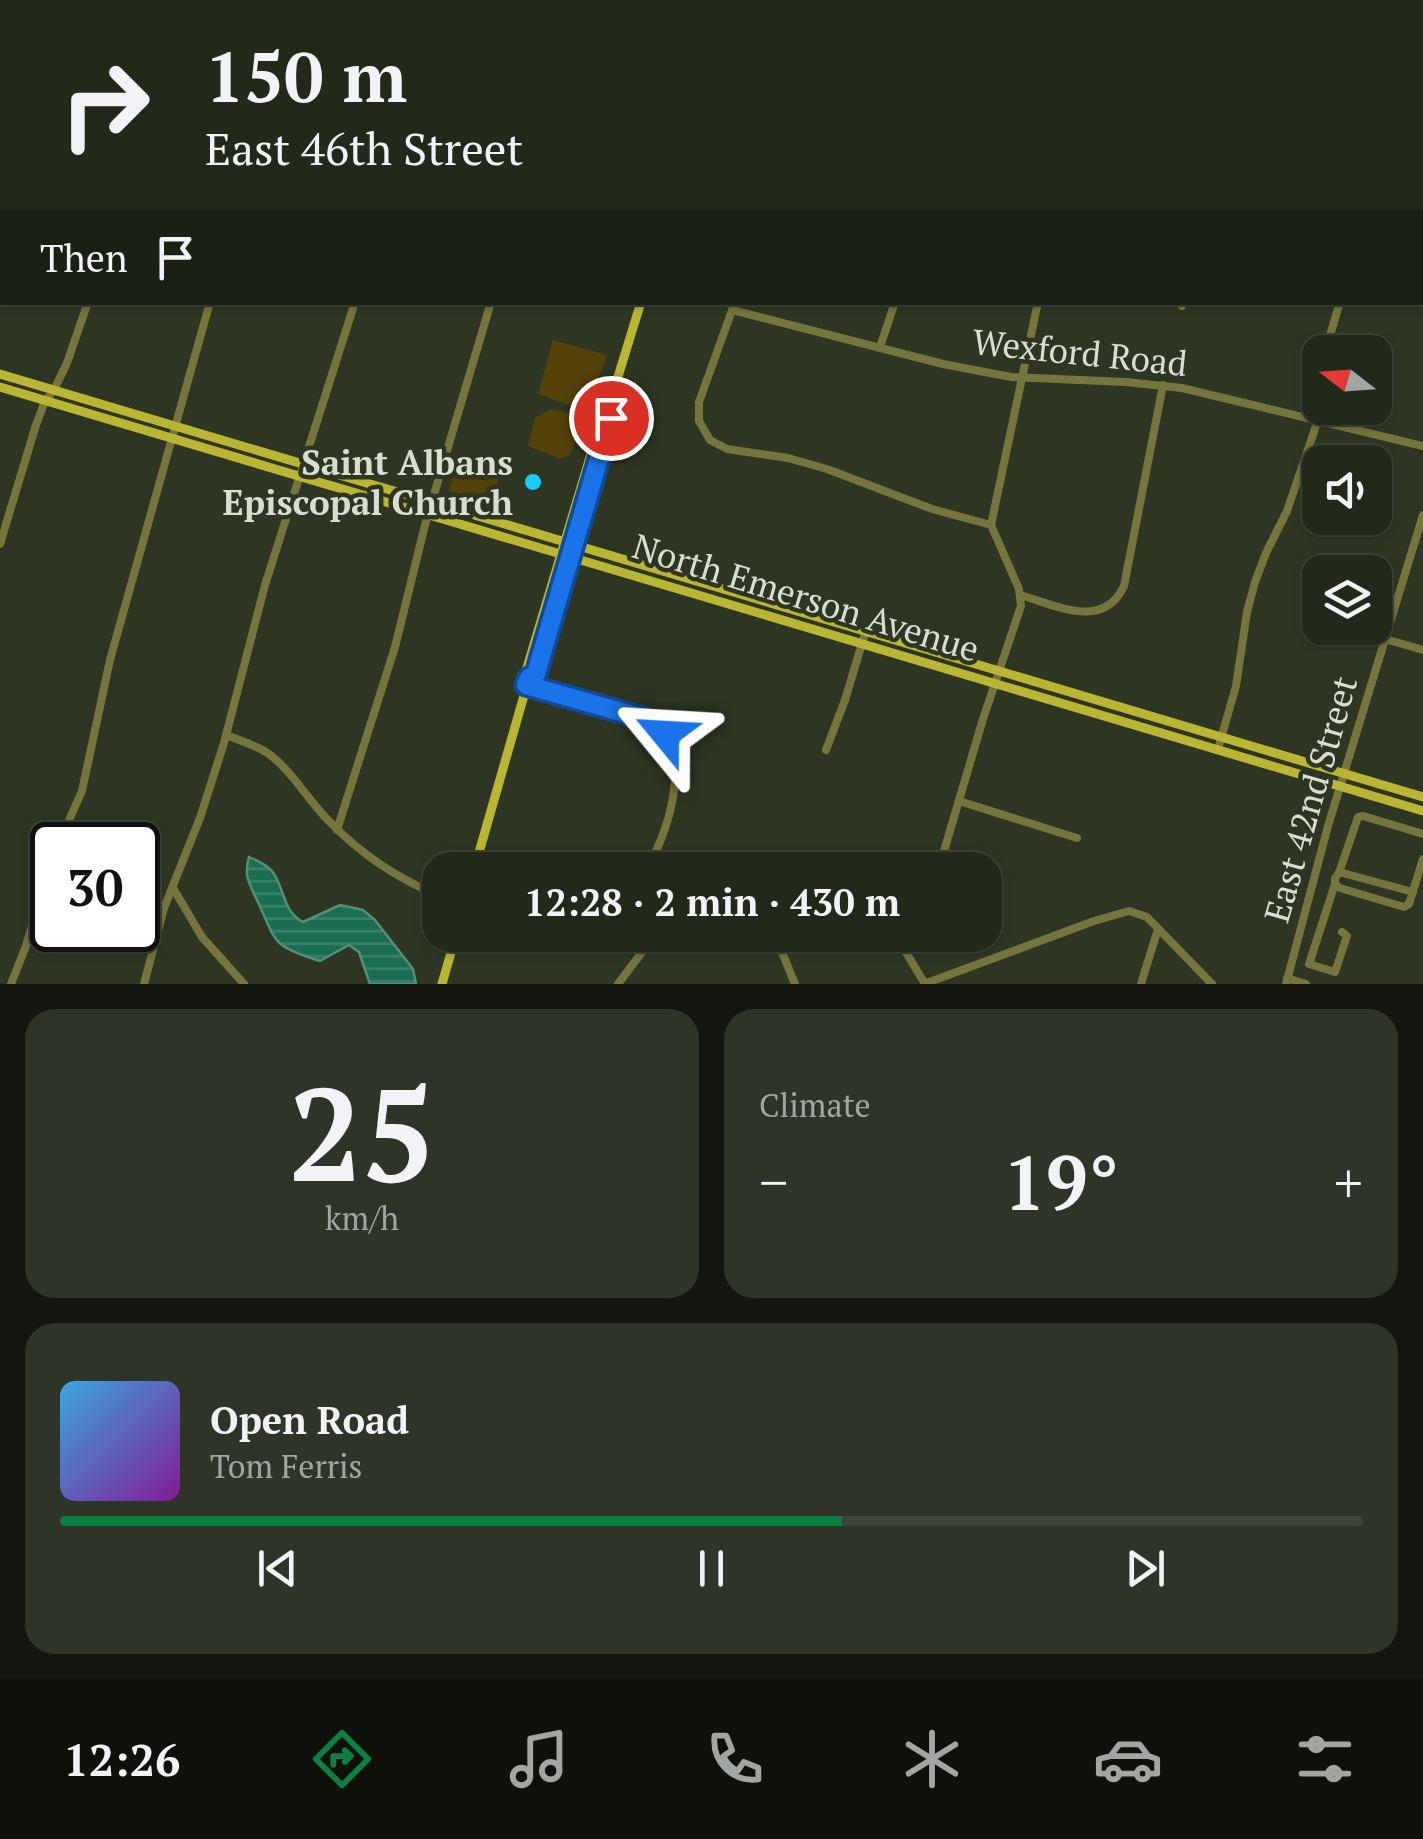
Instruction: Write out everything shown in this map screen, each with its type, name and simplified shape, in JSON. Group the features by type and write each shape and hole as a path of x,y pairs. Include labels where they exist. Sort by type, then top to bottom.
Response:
{"main road":[{"path":"528,681 536,674 571,556 569,542 611,386 617,380 639,305"},
{"name":"North Emerson Avenue","path":"0,374 1423,798"},
{"name":"North Emerson Avenue","path":"0,387 1423,810"},
{"path":"479,852 560,552 569,542"},
{"path":"442,984 451,952"}],"street":[{"path":"0,544 45,401 67,363 87,305"},
{"path":"68,822 82,791 110,660 209,305"},
{"path":"144,984 158,926 200,818 226,735 257,612 354,305"},
{"path":"337,830 395,647 428,514 490,305"},
{"path":"880,348 895,305"},
{"path":"944,852 1018,616 1017,583 991,526 1037,305"},
{"path":"1330,335 1339,305"},
{"path":"734,306 699,402 698,418 704,432 716,444 801,462 991,526"},
{"name":"Wexford Road","path":"734,306 937,363 1022,378 1163,385 1302,416"},
{"path":"1020,595 1088,612 1104,609 1118,598 1124,586 1163,385"},
{"path":"1218,749 1236,686 1256,579 1285,516 1316,425"},
{"name":"Wexford Road","path":"1338,425 1423,446"},
{"name":"East 42nd Street","path":"1392,616 1423,515"},
{"path":"826,750 866,630"},
{"path":"1392,641 1423,650"},
{"name":"East 42nd Street","path":"1287,981 1383,645"},
{"path":"528,681 646,719 665,734 675,759 673,787 667,820 654,852"},
{"path":"226,735 277,760 337,830 387,870 422,887"},
{"path":"959,802 1077,838"},
{"path":"1342,932 1347,936 1336,972 1309,964 1358,816 1423,834"},
{"path":"1336,878 1340,888 1400,908 1410,904 1423,859"},
{"path":"1316,872 1413,892"},
{"path":"172,887 202,937 244,984"},
{"path":"906,952 925,984 1129,911 1142,914 1212,984"},
{"path":"1141,984 1158,929"},
{"path":"11,984 30,933"},
{"path":"618,984 642,952"},
{"path":"782,952 795,984"},
{"path":"1287,981 1306,984"}],"shaded area":[{"path":"553,340 607,355 588,408 583,410 538,394"},
{"path":"551,409 584,417 570,455 561,459 528,446 535,418"},
{"path":"459,457 501,470 491,504 449,491"},
{"path":"249,857 272,871 287,906 303,922 340,905 363,910 413,969 416,984 370,984 359,952 349,945 320,961 282,945 271,932 249,882"}],"place":[{"name":"Saint Albans Episcopal Church","path":"533,482"}],"route":[{"path":"611,418 536,674 526,685 646,719 665,734"}]}
